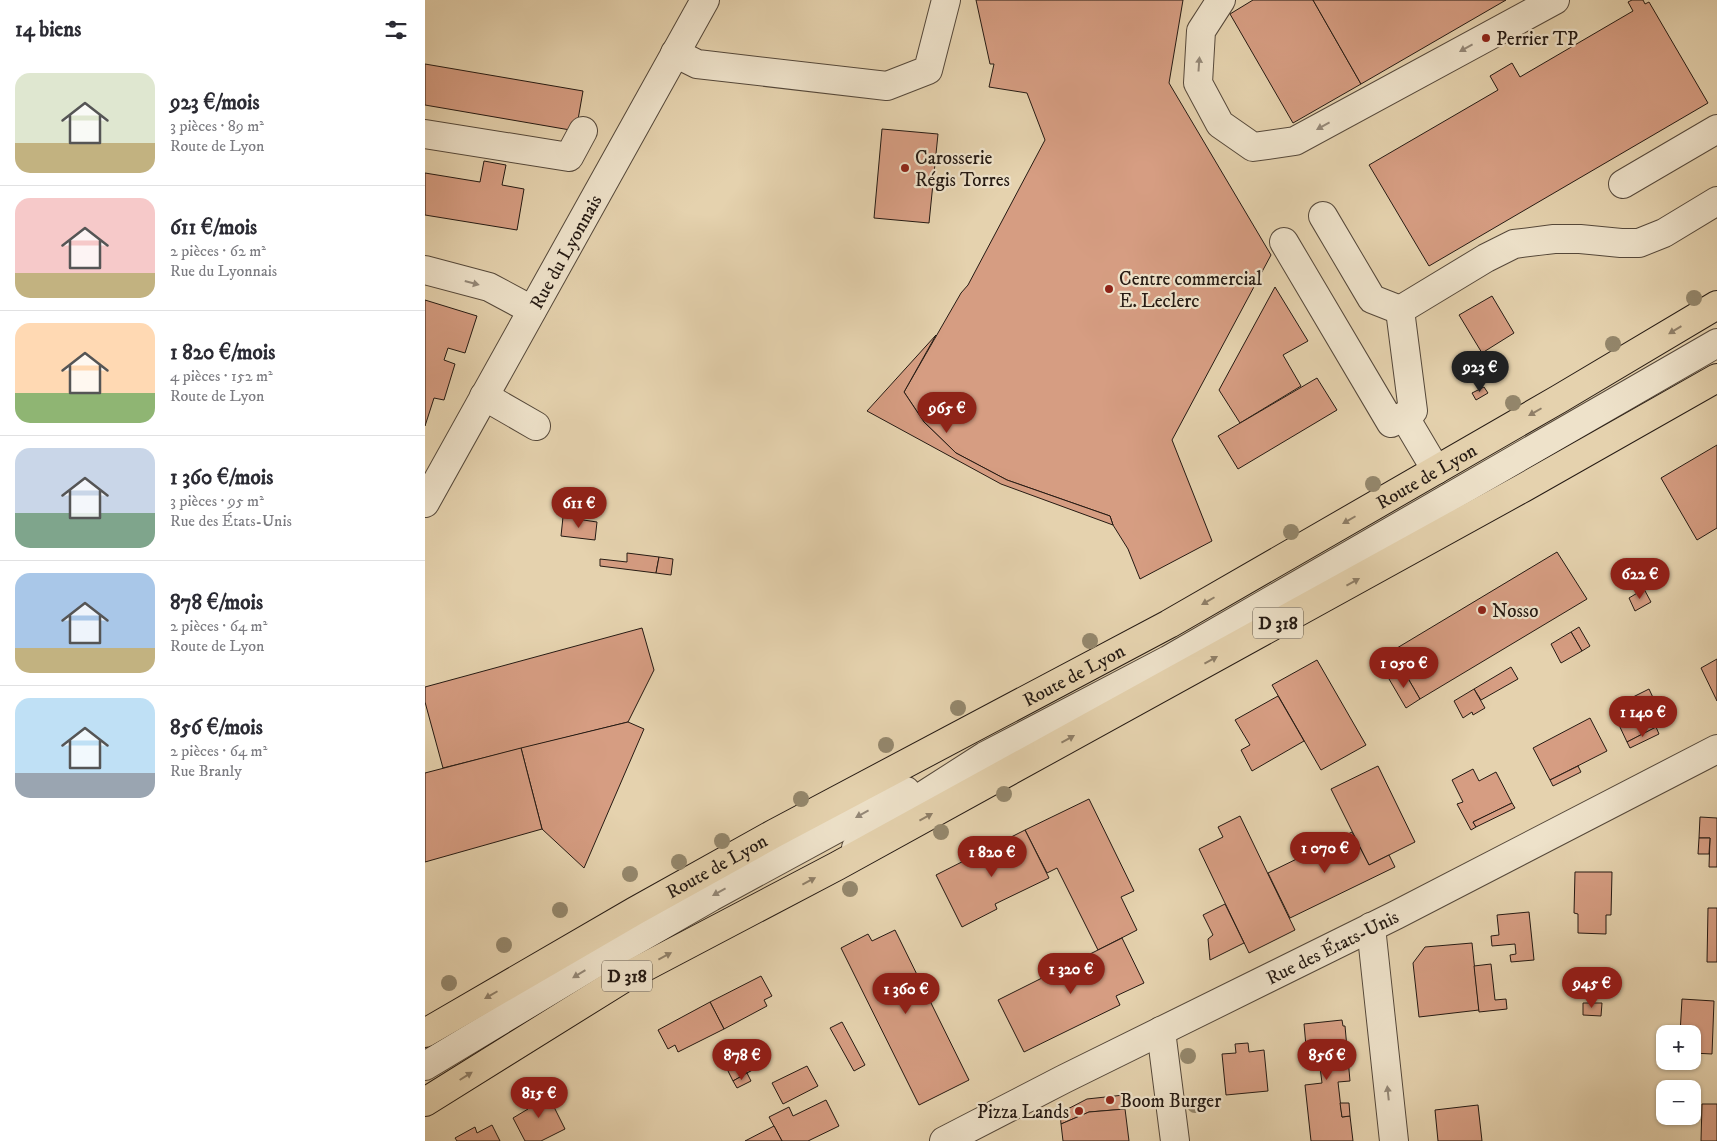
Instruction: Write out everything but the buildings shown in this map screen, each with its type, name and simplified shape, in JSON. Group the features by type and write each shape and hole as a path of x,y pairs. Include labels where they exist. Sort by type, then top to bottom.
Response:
{"main road":[{"name":"Route de Lyon","path":"425,1033 775,833 1169,624 1437,470 1717,305"},
{"name":"D 318","path":"425,1102 624,978 837,866 1523,488 1717,378"}],"street":[{"name":"Rue du Lyonnais","path":"425,503 705,0"},
{"path":"675,53 697,64 887,86 928,70 946,0"},
{"path":"1221,0 1201,31 1198,83 1220,124 1253,147 1295,141 1555,0"},
{"path":"1623,184 1717,129"},
{"path":"425,134 569,158 583,131"},
{"path":"1399,310 1486,258 1514,244 1579,238 1639,243 1664,233 1717,201"},
{"path":"1323,216 1372,299 1399,310"},
{"path":"1284,242 1391,423 1413,411 1399,310"},
{"path":"425,270 489,287 532,310"},
{"path":"425,1066 591,966 711,897 916,785 985,756 1168,660 1717,343"},
{"path":"485,396 536,426"},
{"path":"1403,416 1437,470"},
{"name":"Rue des États-Unis","path":"944,1141 1049,1086 1371,927 1717,749"},
{"path":"837,866 869,836 921,797 985,756"},
{"path":"1371,927 1393,1141"},
{"path":"1161,1031 1175,1141"}],"place":[{"name":"Perrier TP","path":"1486,38"},
{"name":"Carosserie Régis Torres","path":"905,168"},
{"name":"Centre commercial E. Leclerc","path":"1109,289"},
{"name":"Nosso","path":"1482,610"},
{"name":"Boom Burger","path":"1110,1100"},
{"name":"Pizza Lands","path":"1079,1111"}]}
